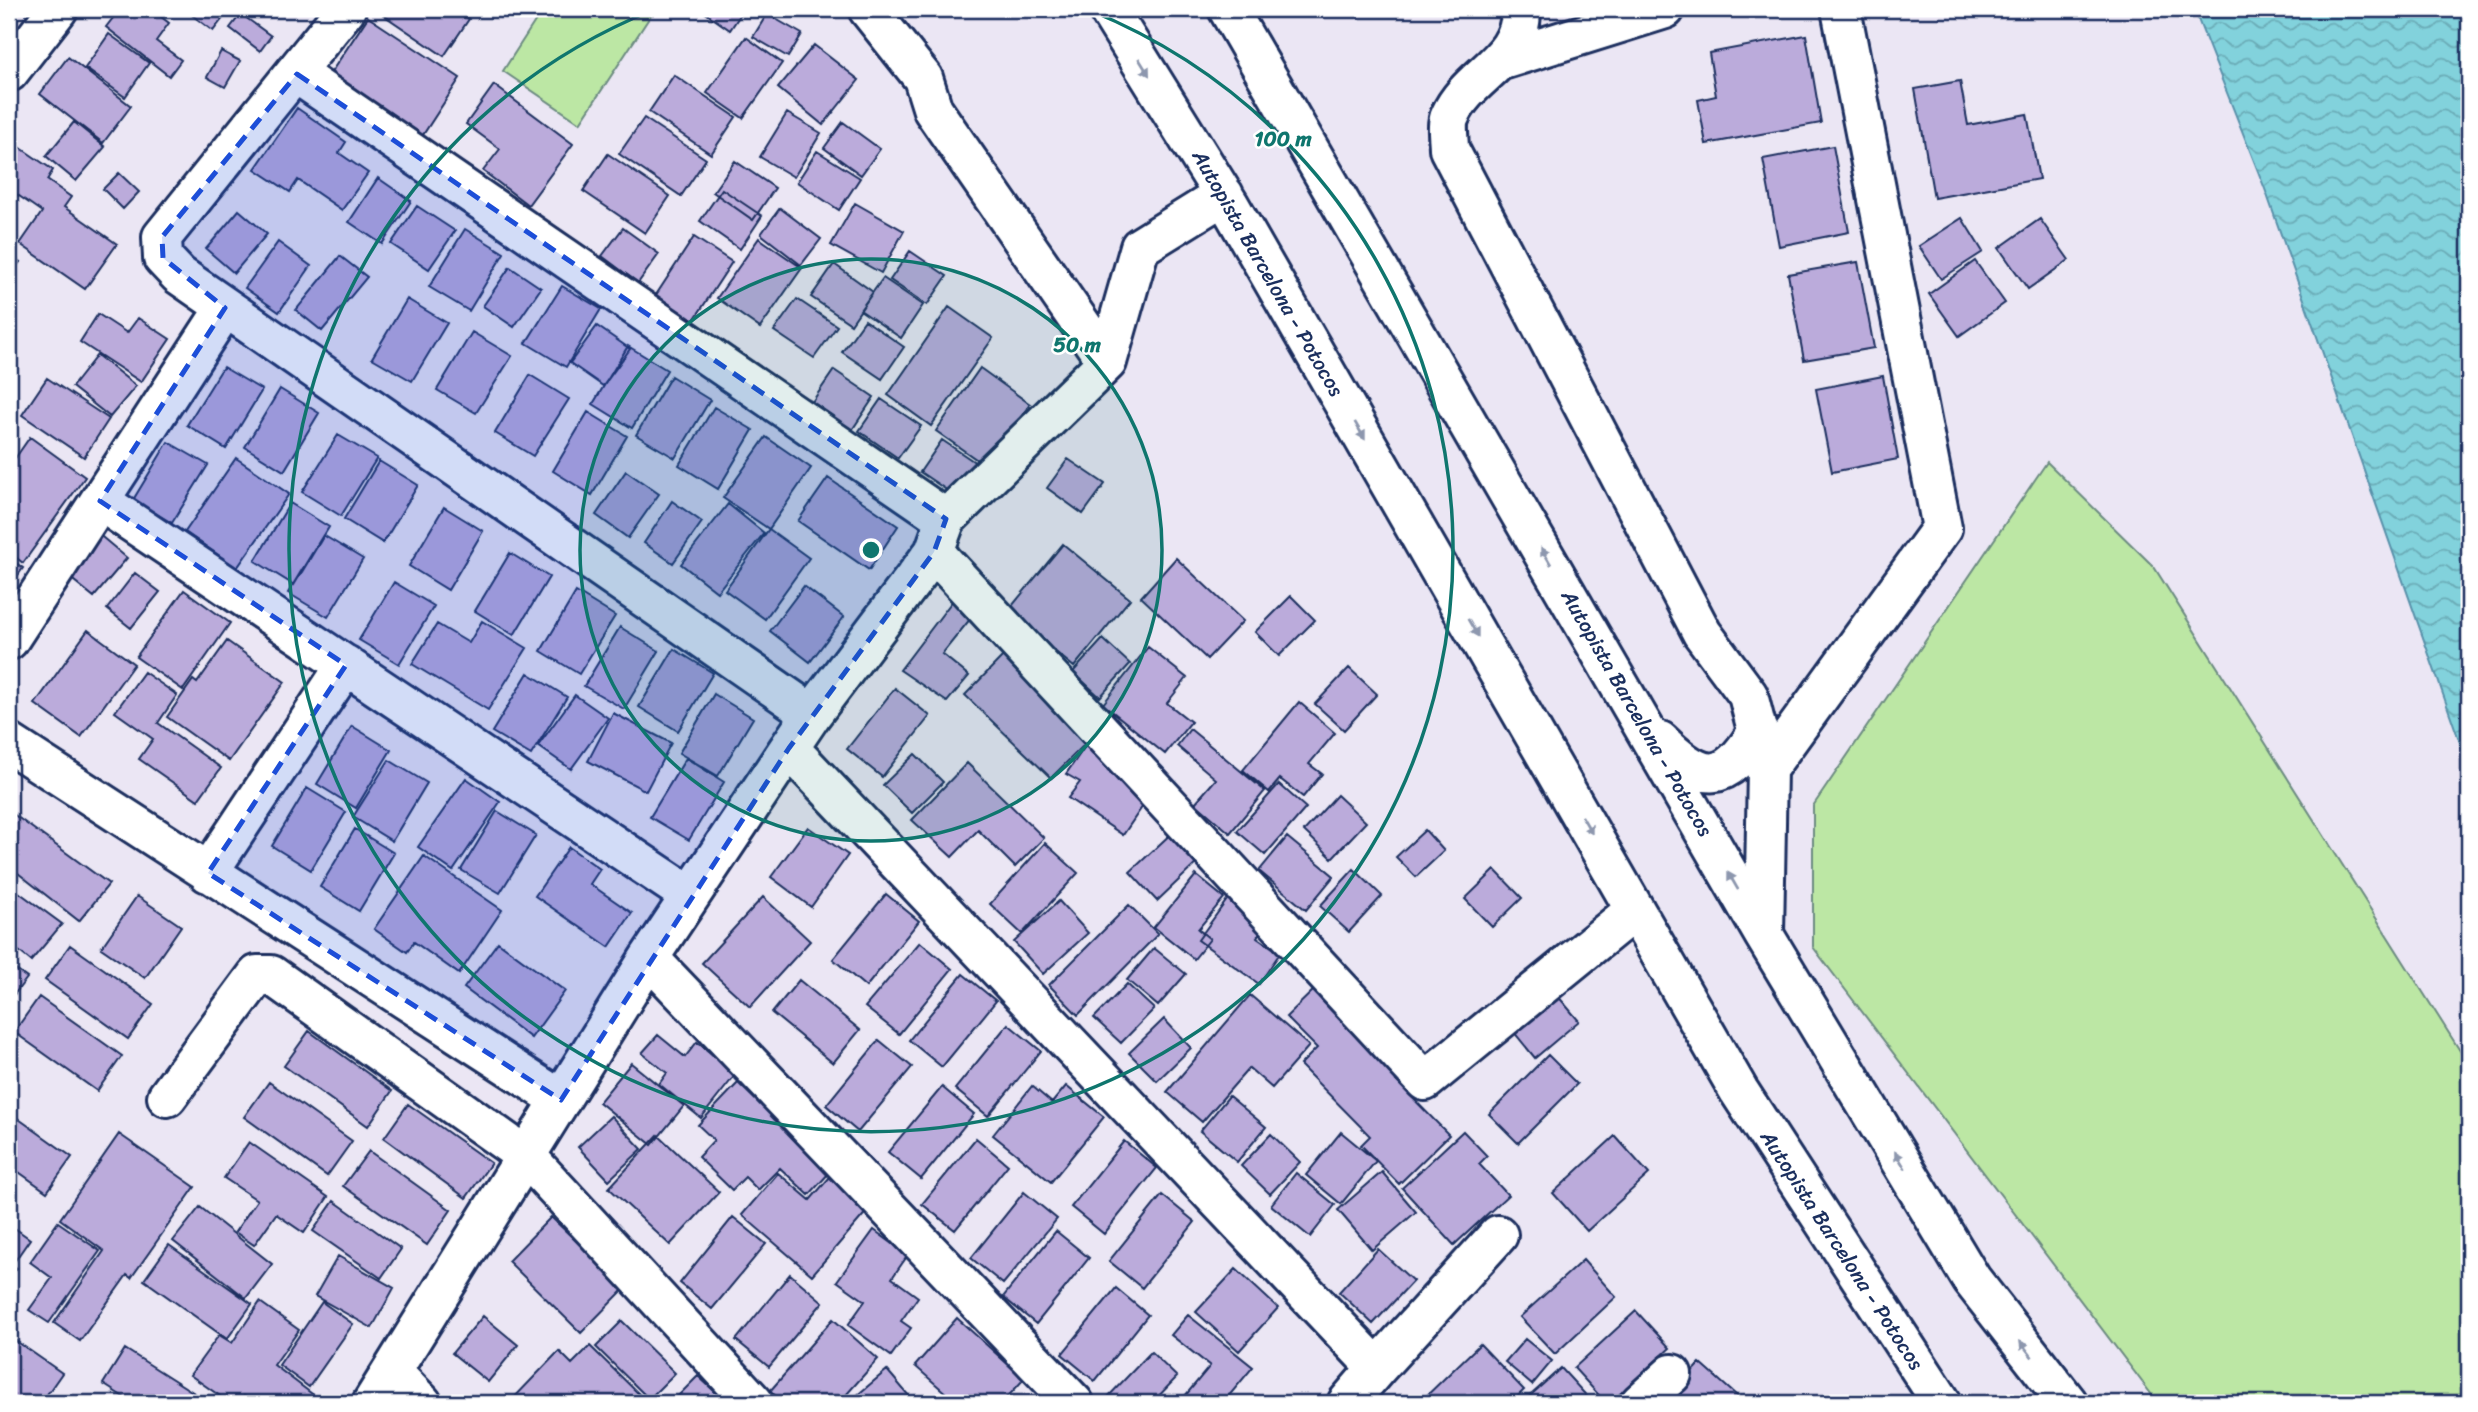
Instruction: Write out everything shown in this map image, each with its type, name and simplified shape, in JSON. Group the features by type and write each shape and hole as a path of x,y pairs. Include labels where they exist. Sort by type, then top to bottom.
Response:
{"street":[{"path":"9,72 58,9"},
{"path":"346,9 297,74 162,237 163,258 179,275 225,308 812,713"},
{"path":"868,9 923,78 933,110 1107,362"},
{"name":"Autopista Barcelona - Potocos","path":"1108,9 1224,195 1740,1091 1941,1403"},
{"name":"Autopista Barcelona - Potocos","path":"1228,9 1764,935 1972,1280 2068,1403"},
{"path":"1502,60 1521,27 1521,9"},
{"path":"1665,9 1502,60 1472,84 1449,118 1449,149 1702,633 1748,695 1767,769 1764,935"},
{"path":"1767,769 1942,528 1841,9"},
{"path":"297,74 940,536 1425,1081 1635,910"},
{"path":"372,1403 689,895 812,713 940,536 1107,362 1140,247 1224,195"},
{"path":"9,640 225,308"},
{"path":"100,501 689,895"},
{"path":"208,873 346,665"},
{"path":"1642,723 1675,755 1697,770 1717,773 1741,759 1758,731"},
{"path":"9,743 561,1100"},
{"path":"789,748 1377,1368"},
{"path":"649,958 1074,1403"},
{"path":"167,1097 257,975 271,975 527,1157 754,1403"},
{"path":"1347,1403 1498,1235"},
{"path":"393,1373 422,1403"},
{"path":"1640,1403 1672,1374"}],"highlighted area":[{"path":"297,74 946,519 934,552 789,748 561,1100 208,873 346,665 100,501 225,308 163,258 162,237"}],"green space":[{"path":"543,9 655,9 580,123 503,71"},
{"path":"2047,462 2154,567 2469,1065 2469,1403 2158,1403 1813,947 1813,806"}],"water":[{"path":"2194,9 2469,9 2469,768 2265,189"}],"building":[{"path":"120,9 151,9 169,23 156,41 181,60 169,76 106,27"},
{"path":"184,9 230,9 213,31"},
{"path":"386,9 454,9 469,19 444,56 382,14"},
{"path":"700,9 744,9 730,30"},
{"path":"241,14 271,36 260,51 230,28"},
{"path":"767,14 802,34 788,57 753,37"},
{"path":"368,17 460,78 419,141 326,80"},
{"path":"109,34 149,63 125,97 85,68"},
{"path":"1806,35 1821,123 1706,144 1698,100 1716,96 1709,53"},
{"path":"746,37 782,63 743,118 707,93"},
{"path":"814,45 859,80 823,125 778,88"},
{"path":"221,51 240,61 225,87 207,77"},
{"path":"68,57 131,106 103,143 40,94"},
{"path":"674,75 736,117 711,154 649,112"},
{"path":"1960,81 1968,125 2027,114 2039,179 1934,198 1915,89"},
{"path":"494,85 573,144 528,205 483,171 500,149 466,124"},
{"path":"297,108 346,142 339,153 368,173 342,210 298,180 290,192 255,169"},
{"path":"787,113 821,133 794,177 760,157"},
{"path":"644,118 706,159 681,196 619,154"},
{"path":"74,122 105,147 76,181 46,156"},
{"path":"843,122 880,149 861,175 824,148"},
{"path":"18,146 53,170 47,180 71,197 64,207 117,244 85,289 20,244 42,212 9,189 9,158"},
{"path":"1833,146 1849,232 1779,246 1763,159"},
{"path":"817,151 860,178 839,210 797,182"},
{"path":"608,154 670,196 645,233 583,191"},
{"path":"735,161 775,188 753,220 713,192"},
{"path":"119,173 139,192 123,209 103,189"},
{"path":"378,178 411,201 382,244 349,222"},
{"path":"722,189 762,216 740,249 700,221"},
{"path":"855,203 904,231 881,273 831,245"},
{"path":"417,206 455,231 429,269 391,244"},
{"path":"780,208 821,239 801,265 761,234"},
{"path":"239,210 267,234 234,273 206,249"},
{"path":"1962,218 1983,252 1941,279 1919,246"},
{"path":"2040,219 2069,260 2028,289 1999,248"},
{"path":"623,228 659,254 638,283 602,256"},
{"path":"465,229 504,253 469,311 429,287"},
{"path":"694,237 732,262 692,323 654,298"},
{"path":"759,238 802,268 760,328 717,298"},
{"path":"278,242 311,266 279,312 245,288"},
{"path":"910,251 947,276 927,305 890,280"},
{"path":"9,253 20,262 9,276"},
{"path":"340,256 367,277 322,331 296,310"},
{"path":"1975,261 2005,303 1959,336 1929,294"},
{"path":"1858,262 1874,348 1804,360 1788,274"},
{"path":"834,264 873,292 851,324 811,297"},
{"path":"510,267 541,288 514,327 483,306"},
{"path":"883,278 923,305 901,338 860,310"},
{"path":"562,286 601,309 566,367 526,343"},
{"path":"407,299 447,323 412,381 372,358"},
{"path":"797,299 837,326 814,358 774,331"},
{"path":"949,307 993,338 931,426 888,395"},
{"path":"98,314 127,333 138,318 170,339 141,382 80,342"},
{"path":"865,320 904,347 882,379 842,352"},
{"path":"597,326 630,349 603,386 570,363"},
{"path":"472,332 512,356 476,413 437,390"},
{"path":"628,346 667,370 632,428 593,404"},
{"path":"97,355 136,386 110,417 72,387"},
{"path":"223,367 262,390 226,449 187,425"},
{"path":"980,368 1030,404 986,466 936,431"},
{"path":"834,370 874,397 852,430 812,402"},
{"path":"530,375 569,399 533,456 495,433"},
{"path":"671,376 710,400 675,458 636,435"},
{"path":"1883,376 1898,459 1832,472 1816,389"},
{"path":"47,378 109,419 84,457 22,415"},
{"path":"280,389 319,413 284,471 245,447"},
{"path":"881,399 921,426 898,458 859,431"},
{"path":"714,407 753,430 718,489 679,465"},
{"path":"588,412 627,436 592,495 553,471"},
{"path":"338,435 377,458 341,516 302,492"},
{"path":"30,437 85,477 23,563 9,552 9,467"},
{"path":"766,437 811,468 769,529 723,498"},
{"path":"942,440 982,467 960,499 920,472"},
{"path":"168,442 208,465 172,523 133,500"},
{"path":"236,458 289,494 237,568 185,532"},
{"path":"1068,459 1105,484 1083,514 1047,488"},
{"path":"379,461 418,485 383,543 344,519"},
{"path":"626,471 659,494 628,538 596,515"},
{"path":"828,478 898,526 869,570 798,521"},
{"path":"672,501 702,522 673,563 644,543"},
{"path":"290,503 329,527 294,585 255,561"},
{"path":"728,504 764,533 717,592 681,564"},
{"path":"444,507 483,531 448,590 409,566"},
{"path":"769,529 809,558 765,619 725,590"},
{"path":"96,532 127,558 94,597 63,572"},
{"path":"323,535 363,559 328,617 288,593"},
{"path":"1063,544 1130,599 1074,667 1007,612"},
{"path":"510,553 549,577 514,635 475,611"},
{"path":"9,558 23,568 9,588"},
{"path":"1176,558 1243,621 1207,659 1141,597"},
{"path":"135,573 160,592 131,628 107,609"},
{"path":"394,582 434,606 399,664 359,640"},
{"path":"804,586 844,617 810,662 770,631"},
{"path":"184,590 230,623 183,690 136,657"},
{"path":"576,592 615,616 579,674 541,651"},
{"path":"1291,596 1315,620 1279,656 1255,632"},
{"path":"953,600 975,613 942,654 969,676 947,702 900,670"},
{"path":"482,621 527,648 488,710 412,664 437,624 469,643"},
{"path":"620,627 659,651 624,709 584,686"},
{"path":"88,630 134,664 81,737 35,704"},
{"path":"1103,639 1130,664 1100,697 1073,672"},
{"path":"227,641 285,682 229,761 167,717 193,680 197,683"},
{"path":"1148,647 1187,678 1167,703 1191,722 1165,754 1103,704"},
{"path":"674,649 713,673 678,731 639,707"},
{"path":"1004,655 1090,739 1051,778 965,695"},
{"path":"1349,668 1377,694 1344,730 1315,704"},
{"path":"144,672 177,695 158,723 221,768 198,800 139,759 153,739 115,712"},
{"path":"528,673 567,697 531,755 492,732"},
{"path":"895,688 930,716 882,777 847,749"},
{"path":"714,694 753,718 718,776 679,753"},
{"path":"575,695 608,718 571,769 538,746"},
{"path":"1299,702 1335,733 1309,764 1322,774 1303,797 1280,779 1269,792 1243,770"},
{"path":"613,713 671,743 646,791 588,761"},
{"path":"352,726 391,750 356,808 317,784"},
{"path":"1190,729 1265,791 1230,833 1195,803 1216,779 1177,746"},
{"path":"1086,745 1153,791 1123,835 1068,798 1080,782 1066,774"},
{"path":"915,754 943,782 912,813 883,785"},
{"path":"686,758 724,782 689,840 650,817"},
{"path":"389,760 427,783 392,841 353,817"},
{"path":"967,763 1044,838 1015,867 978,830 952,857 912,820"},
{"path":"466,778 500,802 453,871 418,847"},
{"path":"1279,784 1306,808 1265,855 1237,831"},
{"path":"307,788 346,812 311,870 272,846"},
{"path":"1337,795 1366,822 1332,858 1304,831"},
{"path":"9,811 109,884 79,921 9,866"},
{"path":"497,811 536,835 500,893 461,870"},
{"path":"808,827 848,855 811,907 771,877"},
{"path":"355,829 394,853 359,911 320,887"},
{"path":"1175,830 1201,859 1157,901 1130,872"},
{"path":"1425,830 1444,851 1416,877 1396,857"},
{"path":"1287,837 1334,876 1306,910 1259,871"},
{"path":"1045,843 1078,873 1022,934 990,904"},
{"path":"569,847 600,869 590,884 632,913 609,947 535,896"},
{"path":"424,856 502,910 459,974 414,942 407,952 374,929"},
{"path":"1354,869 1382,896 1349,932 1320,906"},
{"path":"1495,870 1522,898 1492,927 1465,899"},
{"path":"1196,875 1224,898 1198,929 1210,939 1194,959 1154,927"},
{"path":"9,885 62,924 31,961 9,943"},
{"path":"1232,893 1269,920 1257,937 1280,953 1259,984 1198,940"},
{"path":"886,894 919,921 866,987 833,959"},
{"path":"137,896 181,926 145,978 101,948"},
{"path":"763,897 810,941 750,1007 702,963"},
{"path":"1059,901 1088,933 1043,974 1014,942"},
{"path":"1129,905 1158,934 1078,1015 1049,985"},
{"path":"498,942 565,991 531,1038 464,988"},
{"path":"920,942 952,969 899,1034 865,1007"},
{"path":"70,945 153,1004 128,1039 45,980"},
{"path":"1154,948 1186,974 1158,1006 1127,980"},
{"path":"9,965 27,978 9,1001"},
{"path":"963,974 996,1001 942,1067 909,1040"},
{"path":"799,980 860,1030 833,1063 772,1013"},
{"path":"1127,984 1154,1009 1121,1043 1094,1018"},
{"path":"1319,985 1405,1072 1396,1081 1449,1135 1399,1184 1361,1145 1370,1136 1300,1065 1317,1048 1286,1017"},
{"path":"1250,995 1309,1046 1272,1088 1249,1068 1202,1122 1167,1092"},
{"path":"1557,995 1579,1021 1535,1058 1513,1031"},
{"path":"39,997 122,1056 97,1091 14,1032"},
{"path":"1164,1019 1191,1048 1157,1081 1129,1053"},
{"path":"1008,1024 1041,1051 988,1116 955,1089"},
{"path":"309,1031 392,1091 368,1126 284,1066"},
{"path":"658,1035 685,1057 697,1042 736,1074 701,1118 659,1084 667,1073 642,1053"},
{"path":"879,1040 912,1067 858,1132 826,1105"},
{"path":"1548,1055 1577,1084 1518,1143 1489,1114"},
{"path":"631,1063 684,1106 652,1145 599,1102"},
{"path":"269,1082 352,1141 327,1176 244,1117"},
{"path":"738,1083 830,1172 809,1195 780,1168 758,1190 745,1177 732,1190 698,1157 714,1140 698,1125"},
{"path":"1032,1086 1052,1103 1066,1086 1104,1117 1051,1182 993,1135"},
{"path":"942,1087 974,1114 921,1179 888,1152"},
{"path":"1229,1096 1266,1127 1237,1162 1200,1131"},
{"path":"408,1104 491,1163 466,1198 384,1138"},
{"path":"9,1112 72,1157 47,1192 9,1165"},
{"path":"611,1116 642,1149 609,1180 578,1147"},
{"path":"1463,1131 1487,1156 1479,1164 1508,1195 1454,1245 1402,1188"},
{"path":"1341,1132 1376,1161 1341,1204 1306,1175"},
{"path":"119,1134 195,1187 131,1278 127,1275 80,1341 54,1323 104,1251 60,1219"},
{"path":"1271,1134 1300,1162 1270,1194 1241,1166"},
{"path":"658,1135 719,1192 670,1245 609,1188"},
{"path":"1615,1136 1649,1174 1587,1231 1553,1193"},
{"path":"976,1138 1008,1165 955,1230 922,1204"},
{"path":"1124,1141 1157,1168 1104,1234 1071,1207"},
{"path":"249,1142 328,1197 304,1233 276,1214 254,1245 235,1232 257,1200 224,1178"},
{"path":"369,1151 451,1210 427,1245 343,1186"},
{"path":"1382,1172 1416,1212 1372,1250 1338,1210"},
{"path":"778,1173 810,1200 830,1177 868,1210 812,1275 742,1215"},
{"path":"1296,1173 1335,1205 1310,1237 1271,1205"},
{"path":"9,1190 16,1195 9,1206"},
{"path":"1024,1192 1057,1219 1003,1284 971,1258"},
{"path":"1162,1195 1195,1222 1142,1288 1109,1261"},
{"path":"334,1201 401,1249 381,1278 313,1231"},
{"path":"200,1207 272,1264 246,1298 173,1241"},
{"path":"551,1217 625,1288 581,1333 508,1261"},
{"path":"733,1217 766,1244 712,1309 680,1283"},
{"path":"58,1222 100,1251 49,1323 29,1310 52,1278 30,1262"},
{"path":"9,1224 30,1239 14,1262 9,1258"},
{"path":"874,1230 908,1255 892,1278 918,1297 901,1321 911,1328 891,1356 848,1325 865,1301 837,1281"},
{"path":"1056,1231 1089,1258 1036,1324 1003,1297"},
{"path":"169,1245 252,1304 227,1339 144,1280"},
{"path":"1378,1249 1413,1281 1373,1324 1339,1292"},
{"path":"338,1256 394,1288 372,1328 315,1296"},
{"path":"1583,1260 1616,1297 1555,1354 1520,1317"},
{"path":"9,1263 17,1268 9,1280"},
{"path":"1236,1269 1278,1308 1239,1351 1196,1312"},
{"path":"790,1274 823,1302 769,1367 736,1340"},
{"path":"1116,1288 1148,1315 1095,1381 1062,1354"},
{"path":"260,1302 299,1330 274,1365 324,1403 254,1403 244,1396 239,1403 230,1403 190,1375 219,1335 232,1343"},
{"path":"322,1302 353,1324 309,1387 279,1365"},
{"path":"1636,1311 1670,1348 1610,1403 1606,1403 1574,1368"},
{"path":"1188,1315 1253,1367 1223,1403 1193,1403 1185,1396 1210,1366 1171,1335"},
{"path":"483,1316 518,1345 488,1382 452,1353"},
{"path":"957,1318 1024,1379 1002,1403 957,1403 915,1366"},
{"path":"833,1319 878,1359 839,1403 784,1403 770,1391"},
{"path":"622,1321 675,1373 649,1399 596,1347"},
{"path":"9,1336 62,1373 41,1403 9,1403"},
{"path":"1525,1339 1552,1361 1532,1385 1505,1362"},
{"path":"1480,1344 1524,1390 1511,1403 1419,1403"},
{"path":"590,1346 644,1399 640,1403 510,1402 559,1351 572,1364"},
{"path":"125,1349 210,1403 133,1403 103,1384"},
{"path":"1151,1352 1177,1377 1152,1403 1106,1403 1104,1401"},
{"path":"1700,1363 1745,1403 1671,1403 1666,1399"},
{"path":"1561,1368 1593,1403 1522,1403"},
{"path":"887,1370 915,1403 848,1403"},
{"path":"698,1376 727,1403 672,1402"}]}
